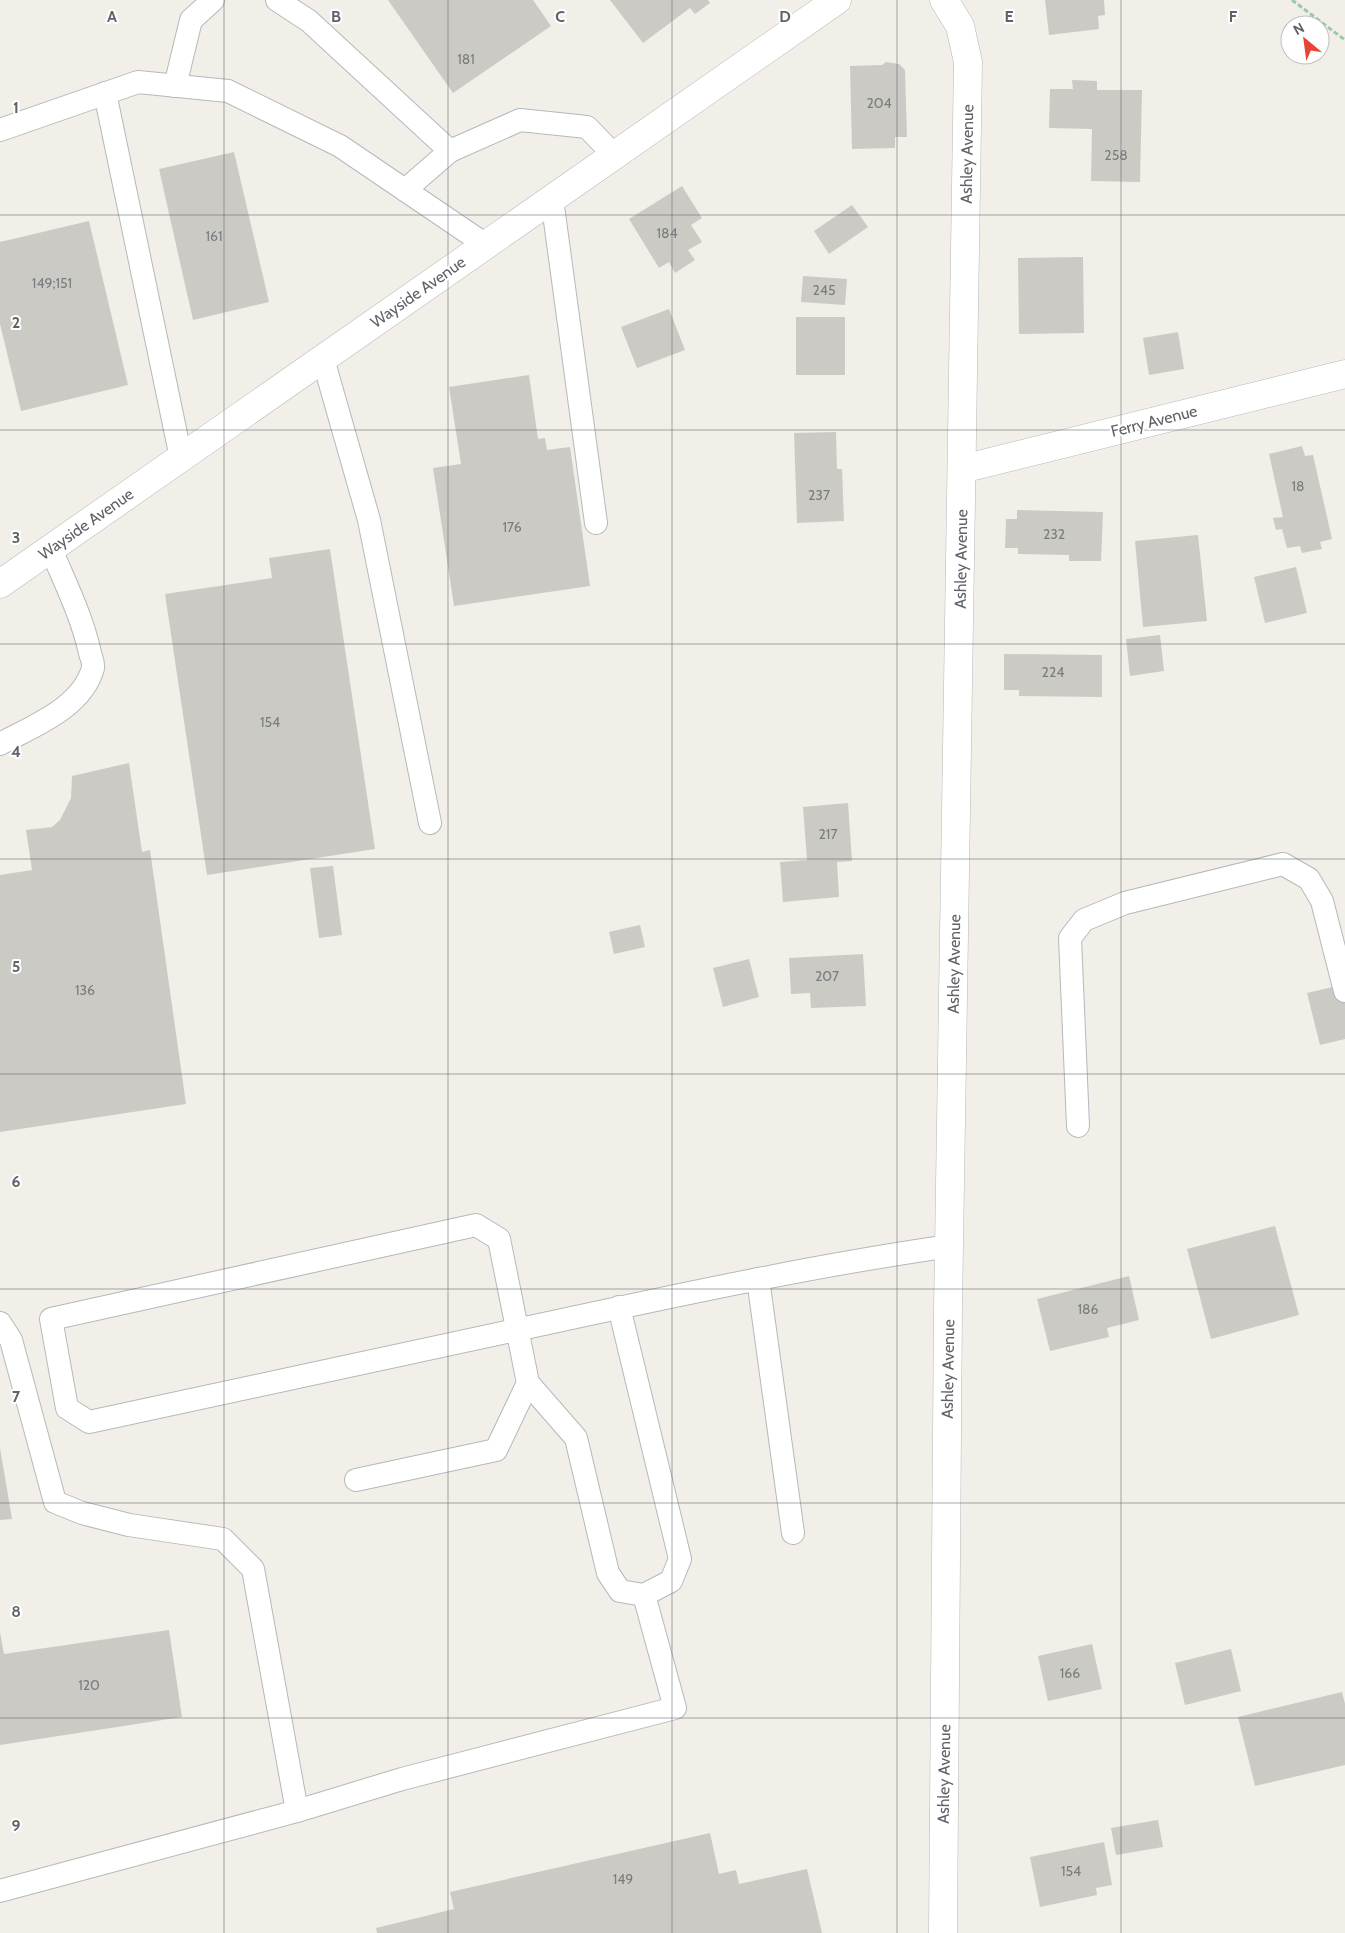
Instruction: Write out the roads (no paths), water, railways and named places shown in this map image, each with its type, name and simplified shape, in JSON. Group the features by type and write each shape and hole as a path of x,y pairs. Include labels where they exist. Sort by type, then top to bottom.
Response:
{"street":[{"name":"Ashley Avenue","path":"943,1933 950,1246 968,62 960,26 944,0"},
{"name":"Wayside Avenue","path":"0,584 552,199 824,3"},
{"name":"Ferry Avenue","path":"962,469 1345,374"}],"lane":[{"path":"175,86 191,20 213,0"},
{"path":"277,0 309,22 450,151"},
{"path":"0,130 138,82 228,91 340,146 486,245"},
{"path":"106,93 181,458"},
{"path":"405,190 450,151 520,120 587,127 614,155"},
{"path":"552,199 596,523"},
{"path":"323,359 370,520 430,823"},
{"path":"0,744 41,723 73,699 84,685 93,666 85,630 51,549"},
{"path":"1078,1126 1070,938 1084,920 1125,904 1283,864 1309,879 1322,901 1345,990"},
{"path":"618,1307 680,1559 671,1581 644,1595 620,1591 608,1572 576,1438 528,1383 518,1330 498,1239 476,1225 51,1319 66,1408 89,1422 518,1330 618,1307 863,1258 950,1246"},
{"path":"758,1279 793,1533"},
{"path":"0,1322 11,1340 55,1502 82,1513 128,1525 223,1539 253,1569 296,1810"},
{"path":"356,1480 496,1450 528,1383"},
{"path":"0,1891 402,1779 675,1708 644,1595"}]}
